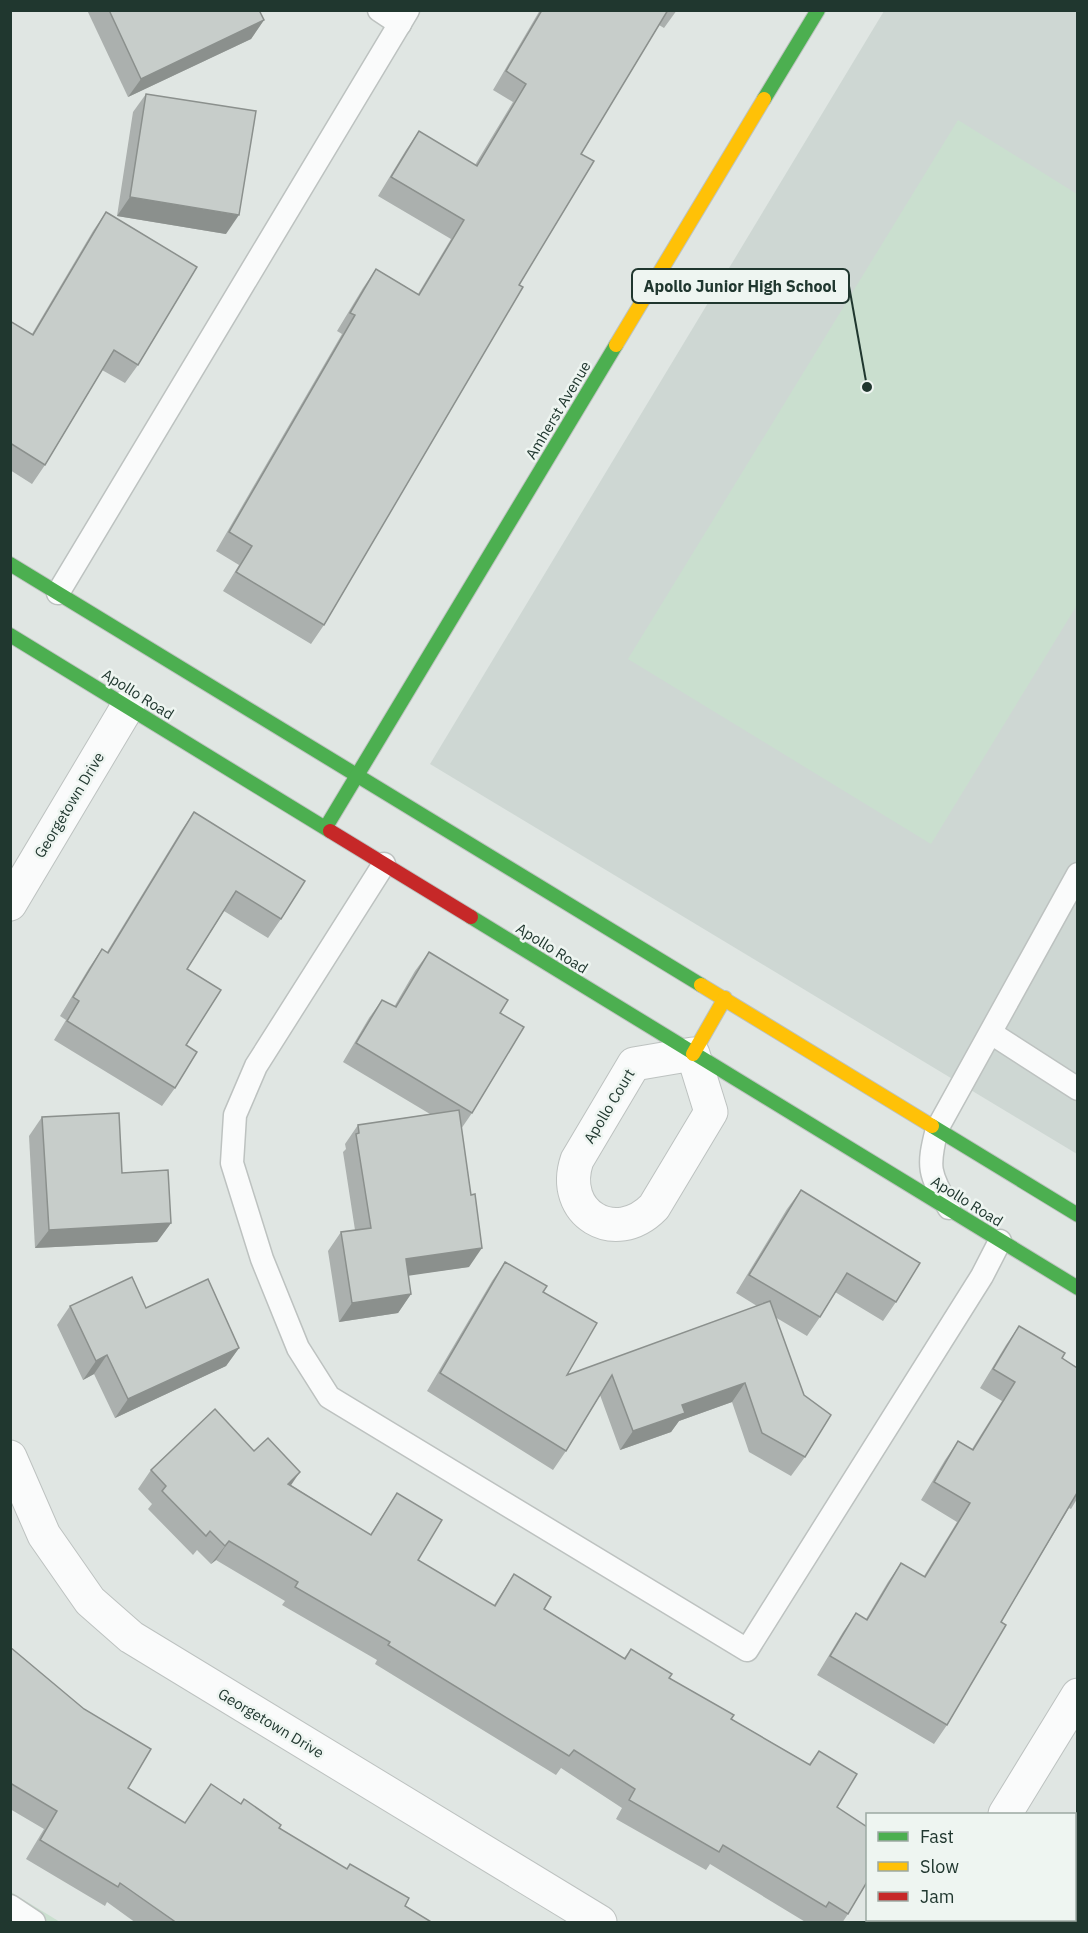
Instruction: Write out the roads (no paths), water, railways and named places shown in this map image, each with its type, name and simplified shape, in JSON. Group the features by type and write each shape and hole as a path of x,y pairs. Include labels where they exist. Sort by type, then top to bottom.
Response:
{"street":[{"name":"Amherst Avenue","path":"326,827 818,10"},
{"path":"10,564 725,998 1077,1215"},
{"name":"Apollo Road","path":"10,635 1077,1288"},
{"name":"Georgetown Drive","path":"10,904 128,706"},
{"path":"693,1054 725,998"},
{"name":"Apollo Court","path":"693,1054 711,1112 706,1121 654,1207 645,1216 620,1225 595,1219 584,1210 573,1186 572,1173 577,1160 634,1064 693,1054"},
{"name":"Georgetown Drive","path":"10,1457 44,1536 90,1602 131,1637 600,1923"},
{"path":"1006,1813 1077,1695"}],"lane":[{"path":"58,593 404,17 379,10"},
{"path":"384,864 256,1066 235,1115 232,1163 262,1259 298,1348 328,1397 747,1650 975,1286 1000,1241"},
{"path":"950,1210 936,1185 928,1161 937,1129 1077,874"},
{"path":"991,1033 1077,1089"},
{"path":"10,1906 34,1923"}],"place":[{"name":"Apollo Junior High School","path":"867,387"}]}
